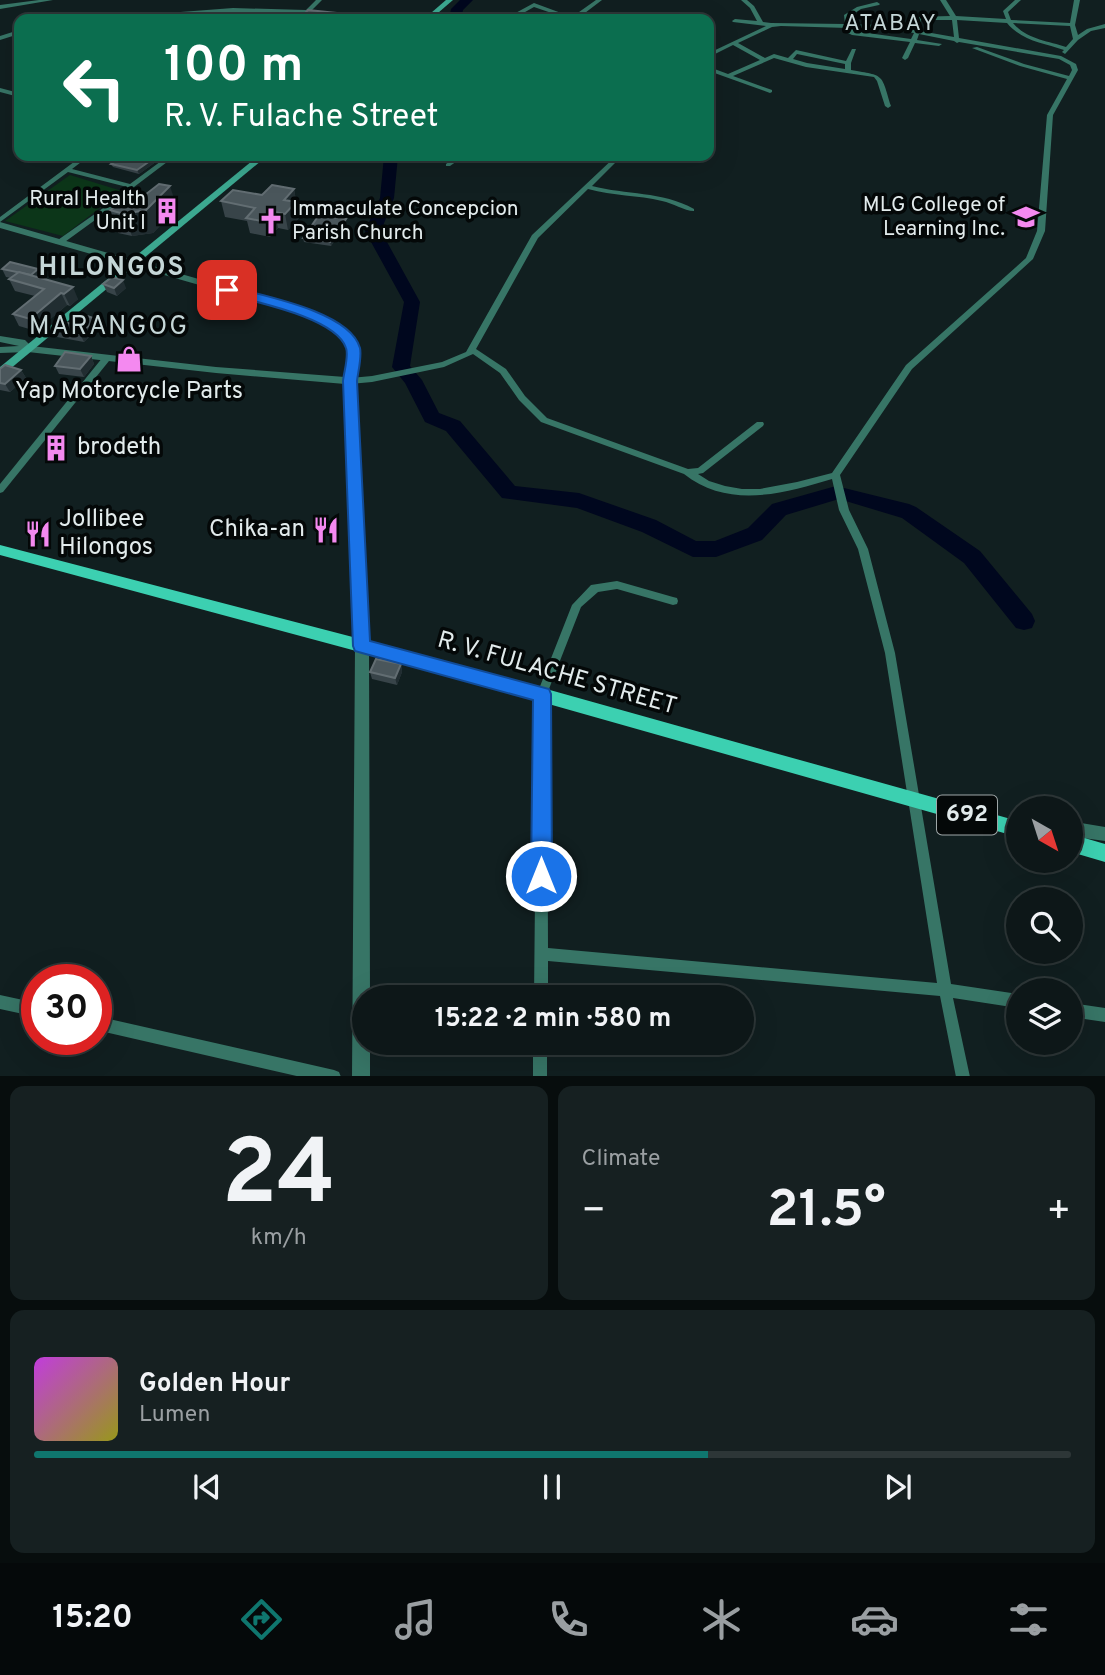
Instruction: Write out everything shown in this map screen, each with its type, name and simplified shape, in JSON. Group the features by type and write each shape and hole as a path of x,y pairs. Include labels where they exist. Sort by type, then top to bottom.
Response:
{"main road":[{"path":"433,14 450,0"},
{"path":"0,372 257,161"},
{"name":"R. V. FULACHE STREET","path":"0,550 542,694 1006,826"},
{"path":"1083,847 1105,853"}],"street":[{"path":"0,7 50,0"},
{"path":"309,11 319,0"},
{"path":"580,14 598,0"},
{"path":"744,0 752,6 761,23"},
{"path":"943,0 954,18 957,41"},
{"path":"1017,0 1005,12 1007,22 1018,35 1067,49"},
{"path":"1076,39 1072,25 1077,0"},
{"path":"850,2 859,8"},
{"path":"877,4 859,8 846,16 850,25 849,32 974,48 1038,71 1071,78"},
{"path":"517,14 534,5 559,14"},
{"path":"225,14 226,10"},
{"path":"188,14 226,10 309,11 333,14"},
{"path":"905,58 917,33 918,18 1072,25"},
{"path":"472,350 503,371 522,398 544,419 688,472 707,486 745,493 784,489 835,475 909,367 1029,259 1041,231 1050,115 1075,70 1073,64 1061,58 887,27 771,25 735,21"},
{"path":"714,52 771,25"},
{"path":"1061,58 1076,39 1089,30 1105,26"},
{"path":"735,44 763,59"},
{"path":"848,71 848,63 854,50"},
{"path":"790,59 796,52 848,63"},
{"path":"729,76 763,59 774,56 790,59 806,65 878,77 888,106"},
{"path":"714,71 770,92"},
{"path":"0,223 79,161"},
{"path":"59,242 129,193 131,186 166,161"},
{"path":"448,165 454,161"},
{"path":"0,350 27,349 216,370 350,381 372,379 457,360 472,350 535,237 613,161"},
{"path":"67,170 131,186"},
{"path":"587,187 605,193 678,201 692,210"},
{"path":"0,223 297,310 331,323 346,336 354,349 350,381 362,646 360,1076"},
{"path":"0,339 21,342 27,349"},
{"path":"0,490 106,359"},
{"path":"688,472 700,471 761,424"},
{"path":"835,475 844,510 863,549 890,653 945,990 963,1076"},
{"path":"541,985 542,694 577,605 595,588 617,585 673,601"},
{"path":"1083,830 1105,835"},
{"path":"541,954 945,990 1006,999"},
{"path":"0,1002 21,1007"},
{"path":"1083,1012 1105,1015"},
{"path":"112,1027 334,1076"},
{"path":"540,1055 540,1076"}],"green space":[{"path":"70,175 122,191 63,236 5,221"}],"building":[{"path":"308,10 347,14 304,14"},
{"path":"115,161 150,161 137,170 111,164"},
{"path":"159,184 170,186 146,210 124,214 110,210 136,192 145,195"},
{"path":"272,185 294,189 284,200 296,202 285,214 275,212 266,222 246,218 255,208 221,201 233,190 262,195"},
{"path":"319,215 346,219 330,242 303,238"},
{"path":"10,262 38,269 31,275 2,269"},
{"path":"19,272 73,287 64,294 61,293 30,319 13,314 44,289 9,279"},
{"path":"112,277 123,280 114,288 103,284"},
{"path":"84,315 96,319 80,334 53,329 62,322 74,324"},
{"path":"65,352 91,356 80,369 55,366"},
{"path":"5,365 21,370 5,384 0,383 0,369"},
{"path":"376,659 401,664 395,678 370,672"}],"waterway":[{"path":"456,14 457,9 467,0"},
{"path":"391,161 387,198 373,231 412,302 401,367 413,380 432,417 453,426 509,493 579,501 649,526 693,549 716,549 755,534 779,509 836,493"},
{"path":"847,495 909,512 972,557 1024,621"}],"place":[{"name":"Rural Health Unit I","path":"167,211"},
{"name":"MLG College of Learning Inc.","path":"1026,217"},
{"name":"Immaculate Concepcion Parish Church","path":"271,221"},
{"name":"Yap Motorcycle Parts","path":"129,359"},
{"name":"brodeth","path":"56,448"},
{"name":"Chika-an","path":"326,530"},
{"name":"Jollibee Hilongos","path":"38,534"}],"district":[{"name":"ATABAY","path":"891,24"},
{"name":"HILONGOS","path":"112,268"},
{"name":"MARANGOG","path":"109,327"}],"route":[{"path":"227,290 297,310 331,323 346,336 354,349 350,381 362,646 542,694 541,876"}]}
